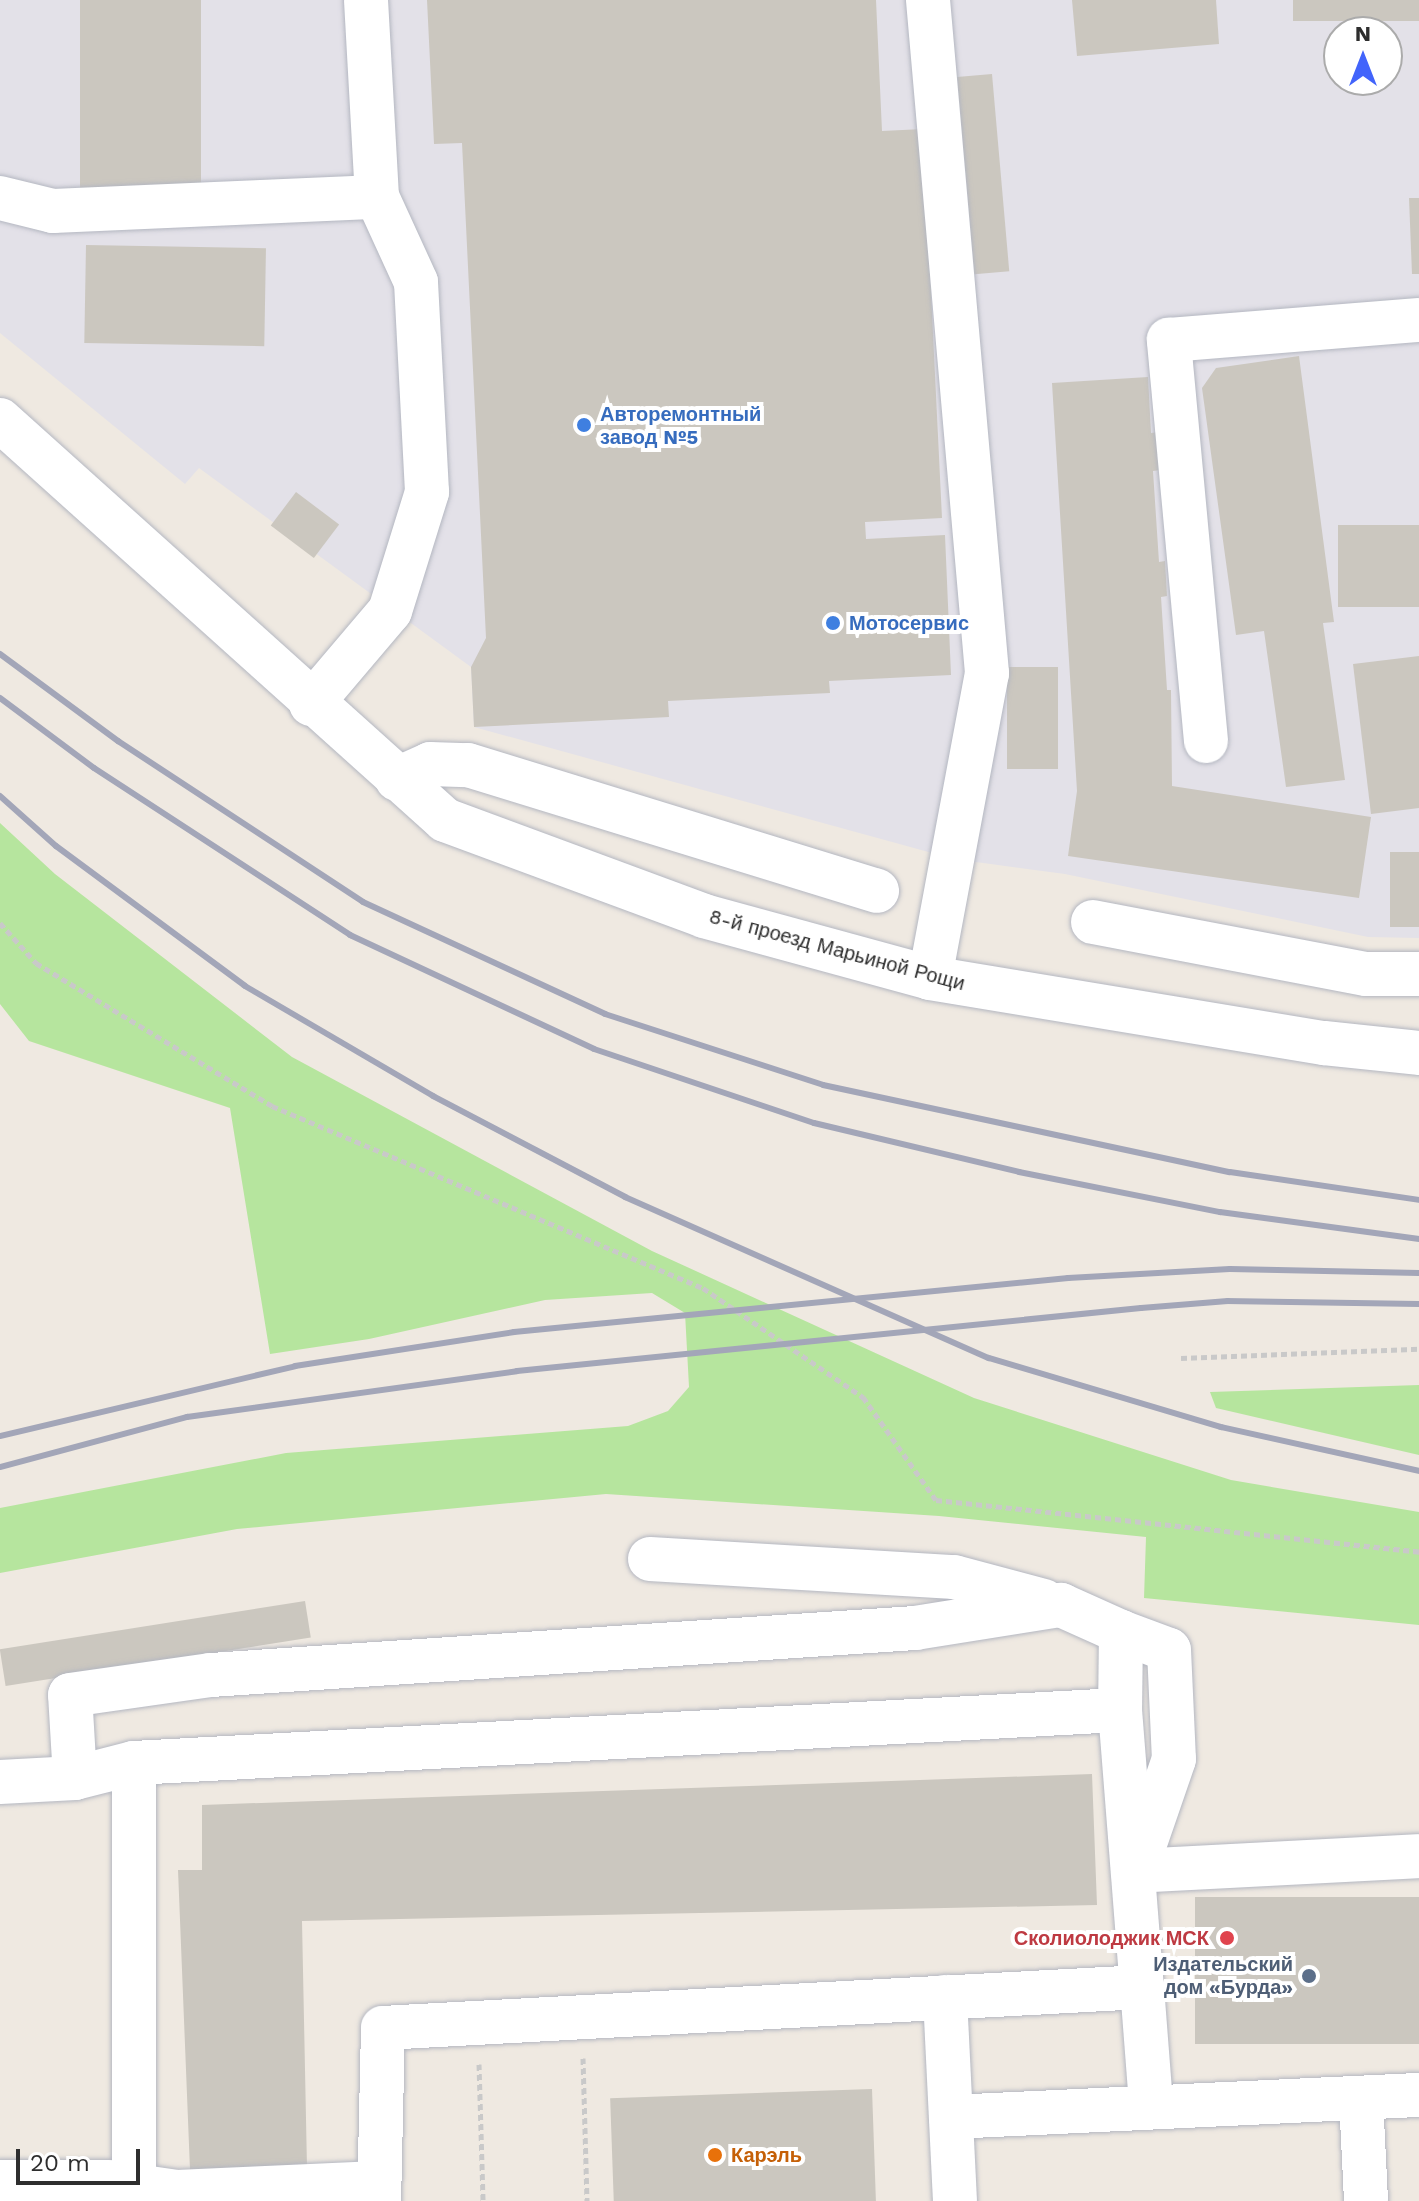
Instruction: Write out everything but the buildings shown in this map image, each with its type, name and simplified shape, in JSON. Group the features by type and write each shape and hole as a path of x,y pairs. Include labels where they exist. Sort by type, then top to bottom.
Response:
{"street":[{"path":"311,704 390,611 427,492 416,282 377,197 366,0"},
{"path":"928,0 987,673 930,978"},
{"path":"0,198 53,211 377,197"},
{"path":"1206,741 1169,340 1419,320"},
{"name":"8-й проезд Марьиной Рощи","path":"0,420 311,704 445,820 704,916 930,978 1324,1043 1419,1053"},
{"path":"397,779 430,764 468,765 877,891"},
{"path":"1093,922 1366,974 1419,974"},
{"path":"650,1559 954,1577 1061,1605 1169,1650 1174,1759 1135,1871"},
{"path":"75,1778 70,1695 211,1675 915,1628 1061,1605"},
{"path":"1121,1632 1120,1710 1151,2105"},
{"path":"0,1782 75,1778 134,1763 1120,1710"},
{"path":"134,1763 134,2193"},
{"path":"1135,1871 1419,1856"},
{"path":"0,2182 134,2193 379,2192 383,2028 478,2019 581,2017 1142,1987"},
{"path":"945,1997 955,2201"},
{"path":"951,2117 1151,2105 1419,2095"},
{"path":"1361,2098 1366,2201"}],"path":[{"path":"0,923 36,963 272,1106 703,1288 863,1397 936,1500 1419,1552"},
{"path":"1181,1358 1419,1349"},
{"path":"581,2017 587,2201"},
{"path":"478,2019 483,2201"}],"shaded area":[{"name":"Авторемонтный завод №5","path":"0,0 1419,0 1419,938 1368,937 1065,874 954,859 474,727 471,667 199,468 185,484 0,333"}],"green space":[{"path":"0,823 55,874 292,1057 652,1251 974,1398 1231,1480 1419,1512 1419,1625 1144,1598 1146,1537 939,1516 606,1494 237,1529 0,1573 0,1508 286,1453 628,1426 668,1411 689,1387 685,1313 652,1293 545,1300 369,1339 270,1354 230,1108 29,1041 0,1004"},
{"path":"1419,1385 1419,1455 1216,1408 1210,1392"}],"railway":[{"path":"0,654 118,741 363,902 605,1014 823,1085 1230,1172 1419,1200"},
{"path":"0,698 94,768 350,935 594,1049 814,1123 1019,1172 1220,1212 1419,1239"},
{"path":"0,796 56,846 245,986 433,1096 625,1197 989,1358 1221,1427 1419,1471"},
{"path":"0,1436 295,1366 514,1332 1068,1278 1230,1269 1419,1273"},
{"path":"0,1467 187,1417 517,1371 1228,1301 1419,1304"}],"place":[{"name":"Авторемонтный завод №5","path":"584,425"},
{"name":"Мотосервис","path":"833,623"},
{"name":"Сколиолоджик МСК","path":"1227,1938"},
{"name":"Издательский дом «Бурда»","path":"1309,1976"},
{"name":"Карэль","path":"715,2155"}]}
